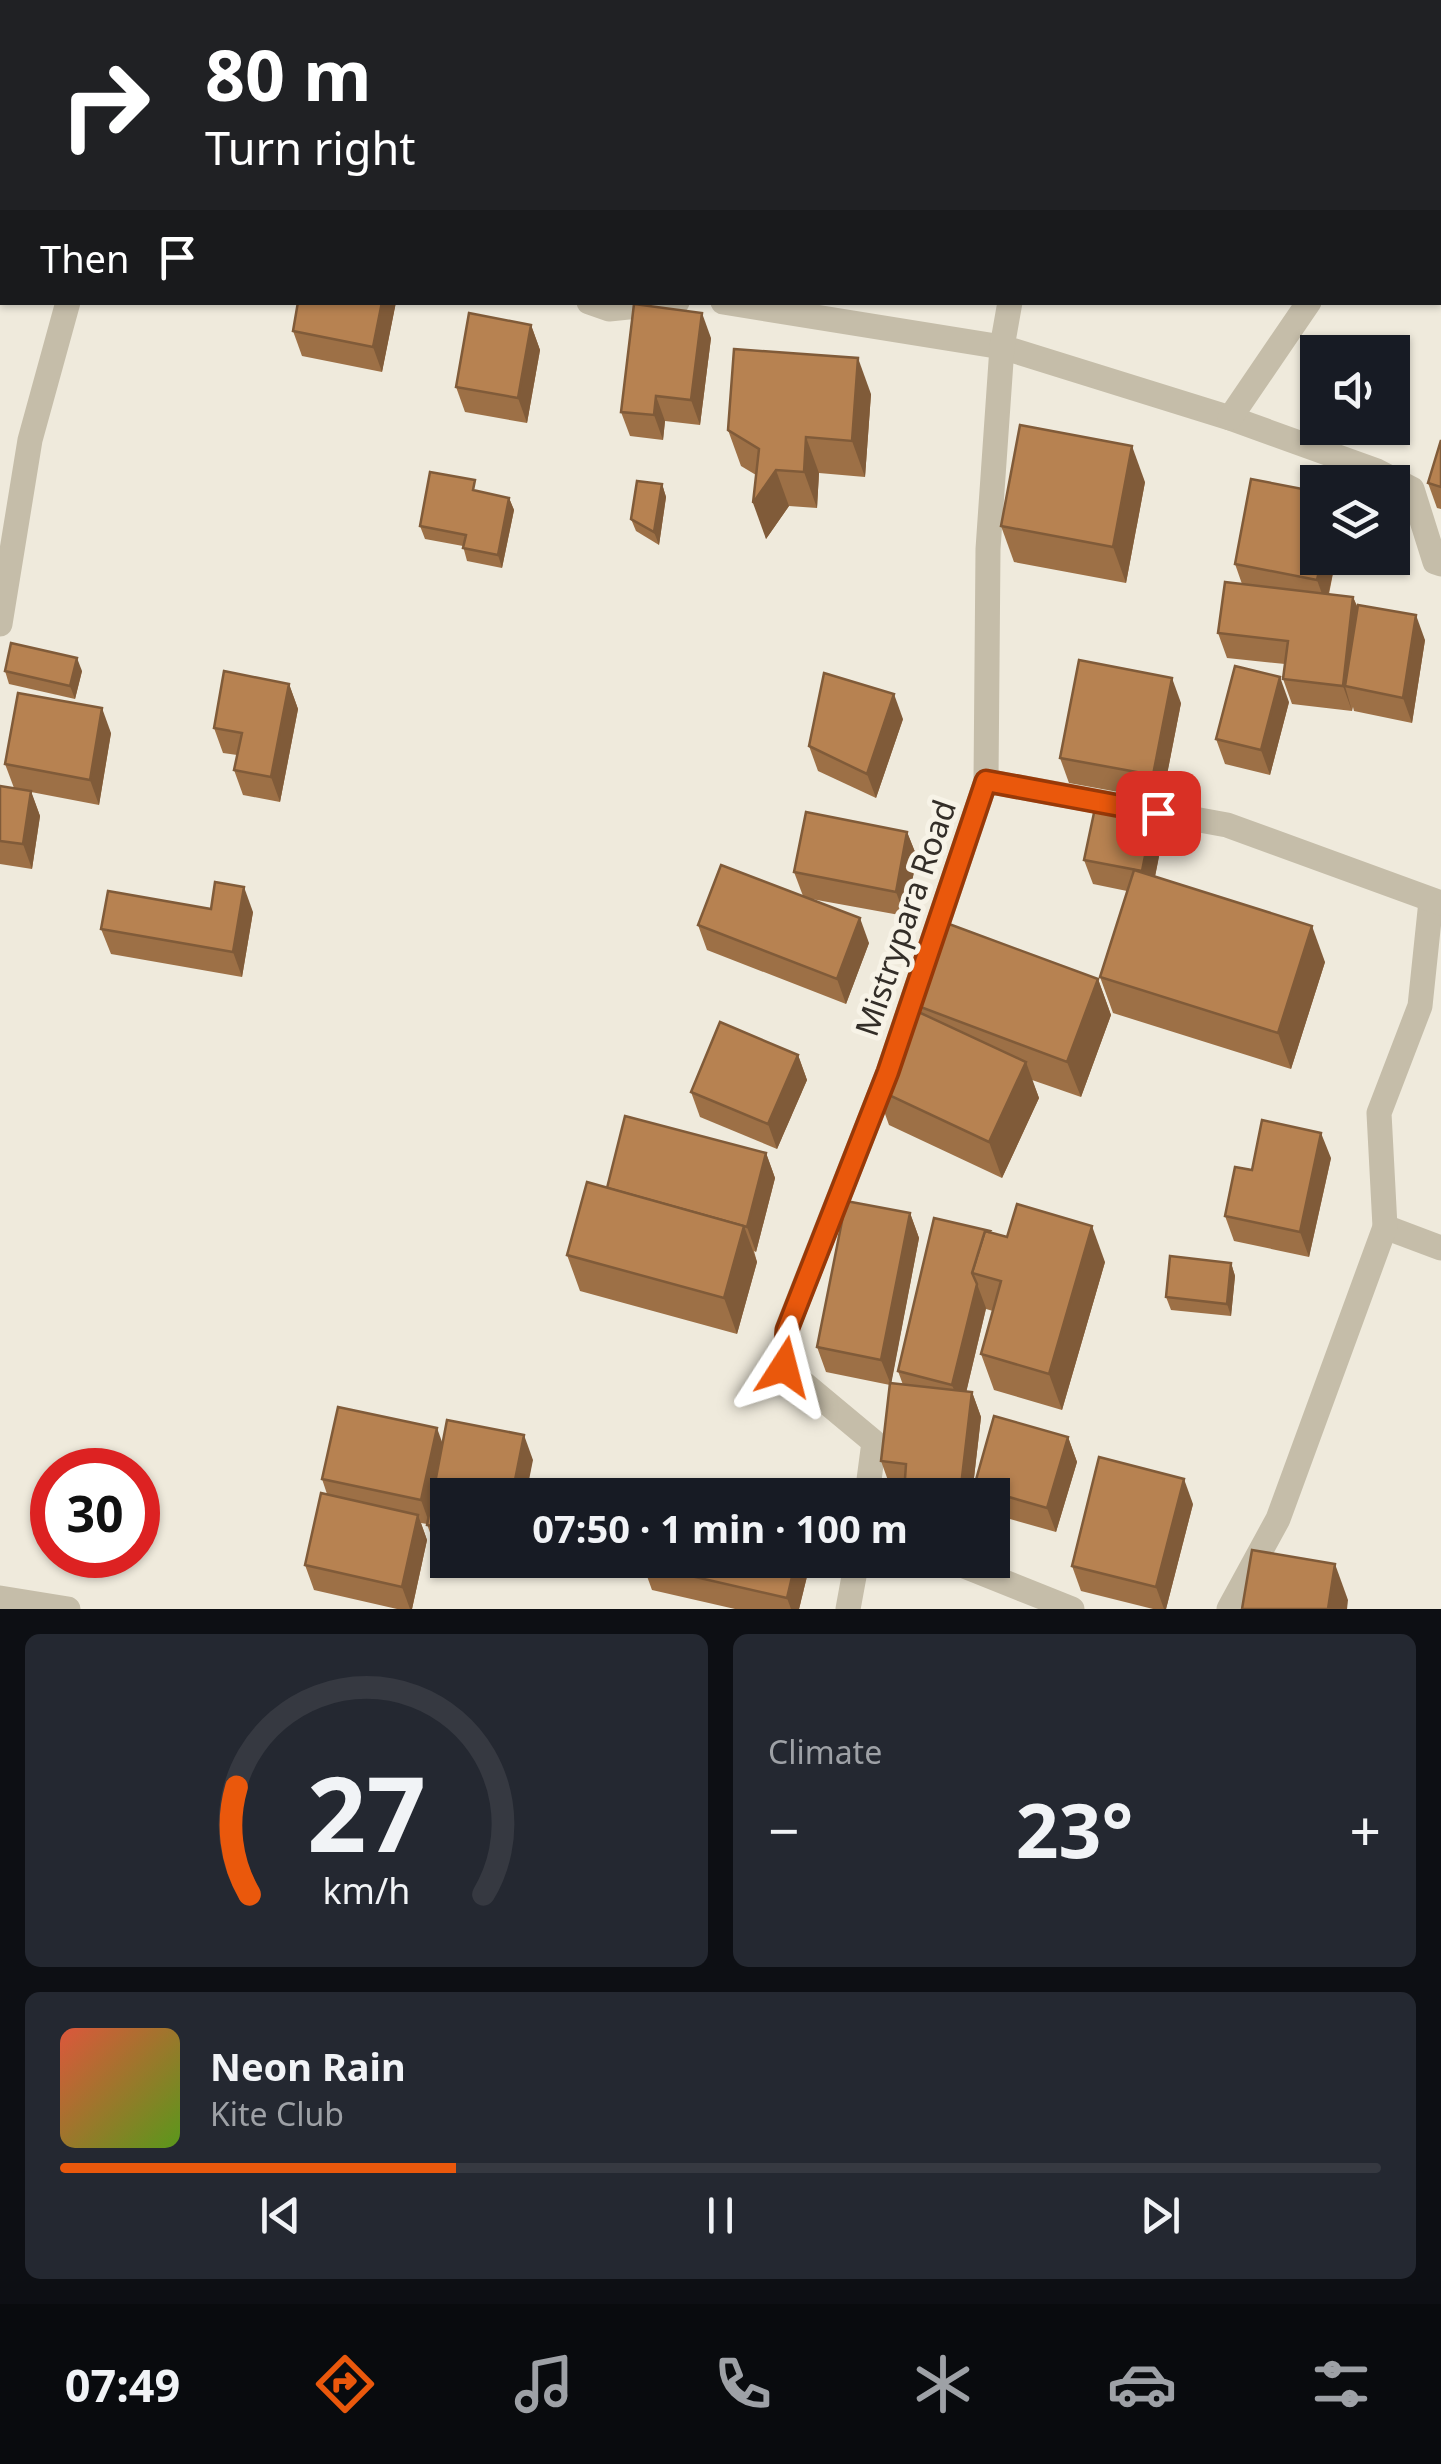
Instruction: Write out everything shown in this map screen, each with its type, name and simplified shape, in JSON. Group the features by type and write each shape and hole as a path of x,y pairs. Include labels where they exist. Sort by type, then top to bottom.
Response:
{"street":[{"path":"0,624 30,440 67,305"},
{"path":"598,305 609,309 648,305"},
{"path":"742,305 1002,346 1230,418 1377,471 1412,489 1436,562 1441,564"},
{"name":"Mistrypara Road","path":"870,1478 874,1442 784,1367 787,1330 888,1072 986,781 988,549 1002,346 1009,305"},
{"path":"1230,418 1308,305"},
{"path":"986,781 1227,826 1436,902 1420,1006 1378,1113 1384,1227 1278,1519 1229,1609"},
{"path":"1384,1227 1441,1248"},
{"path":"848,1609 854,1578"},
{"path":"994,1578 1072,1609"},
{"path":"0,1598 68,1609"}],"building":[{"path":"297,305 381,305 373,347 293,331"},
{"path":"634,305 702,313 691,400 656,396 654,415 621,412"},
{"path":"469,313 531,325 518,398 456,387"},
{"path":"734,349 858,358 852,441 806,437 804,472 776,470 753,503 759,449 728,430"},
{"path":"1020,425 1132,446 1113,547 1001,526"},
{"path":"1441,440 1441,487 1428,483"},
{"path":"430,472 475,480 473,490 509,498 498,555 463,548 466,535 420,526"},
{"path":"1251,479 1300,489 1300,575 1318,575 1317,580 1235,564"},
{"path":"637,481 662,484 654,532 631,519"},
{"path":"1225,582 1353,597 1343,686 1283,679 1288,641 1218,633"},
{"path":"1358,605 1416,615 1403,698 1345,686"},
{"path":"11,643 77,658 70,686 5,671"},
{"path":"1079,660 1172,678 1153,775 1060,758"},
{"path":"1235,666 1280,677 1261,750 1216,739"},
{"path":"224,671 289,684 271,777 234,770 242,733 214,728"},
{"path":"824,673 894,694 867,774 809,746"},
{"path":"18,693 102,708 90,780 5,764"},
{"path":"0,786 31,791 23,844 0,841"},
{"path":"1098,794 1155,806 1142,871 1084,860"},
{"path":"806,812 907,832 896,892 794,872"},
{"path":"721,865 860,918 837,979 698,925"},
{"path":"1134,870 1312,926 1278,1033 1100,977"},
{"path":"215,882 244,887 233,952 101,929 108,891 211,909"},
{"path":"949,924 1098,979 1067,1062 918,1006"},
{"path":"912,1009 1026,1062 989,1142 876,1089"},
{"path":"720,1022 798,1055 768,1124 691,1092"},
{"path":"625,1116 766,1153 747,1227 607,1188"},
{"path":"1262,1120 1321,1133 1300,1232 1225,1216 1235,1167 1252,1170"},
{"path":"587,1182 744,1226 724,1298 567,1255"},
{"path":"846,1201 910,1213 881,1360 817,1347"},
{"path":"1017,1204 1092,1226 1049,1374 981,1354 1001,1281 972,1273 985,1231 1007,1237"},
{"path":"934,1218 990,1231 985,1231 972,1273 977,1284 952,1385 898,1371"},
{"path":"1170,1256 1231,1263 1227,1304 1166,1297"},
{"path":"890,1383 972,1392 962,1478 905,1478 906,1464 881,1461"},
{"path":"338,1407 437,1428 421,1500 322,1479"},
{"path":"994,1416 1068,1437 1047,1508 1010,1497 1010,1478 977,1478"},
{"path":"447,1420 524,1435 515,1478 436,1478"},
{"path":"1099,1457 1184,1479 1156,1587 1072,1566"},
{"path":"321,1493 418,1515 402,1587 305,1565"},
{"path":"1252,1550 1335,1564 1328,1609 1242,1609"},
{"path":"700,1578 792,1578 787,1598"}],"route":[{"path":"784,1367 787,1330 888,1072 986,781 1158,813"}]}
